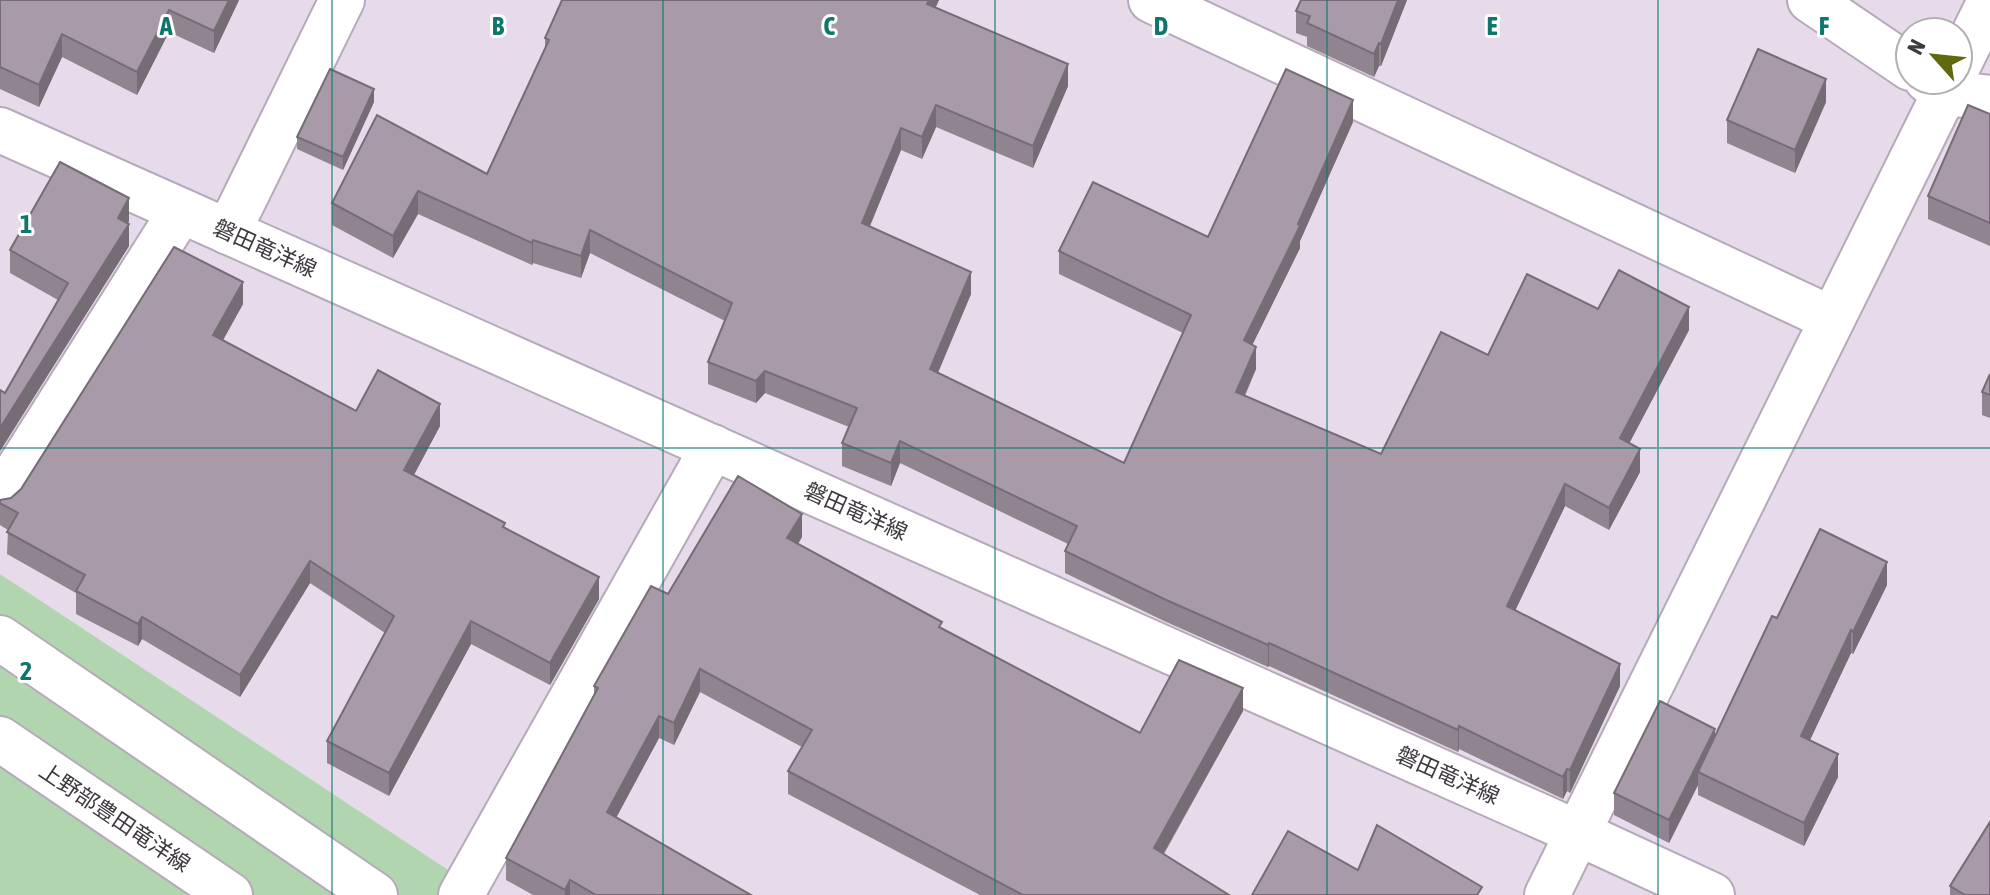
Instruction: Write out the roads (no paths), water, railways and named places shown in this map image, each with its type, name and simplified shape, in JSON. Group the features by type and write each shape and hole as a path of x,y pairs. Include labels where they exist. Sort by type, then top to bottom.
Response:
{"street":[{"path":"228,232 342,0"},
{"path":"1151,0 1832,319"},
{"path":"1810,0 1894,57"},
{"path":"1974,29 1990,1"},
{"path":"1547,895 1832,319 1937,96"},
{"name":"磐田竜洋線","path":"0,130 1712,895"},
{"path":"0,498 181,211"},
{"path":"461,895 713,447"},
{"path":"0,638 375,895"},
{"name":"上野部豊田竜洋線","path":"0,739 230,895"}]}
